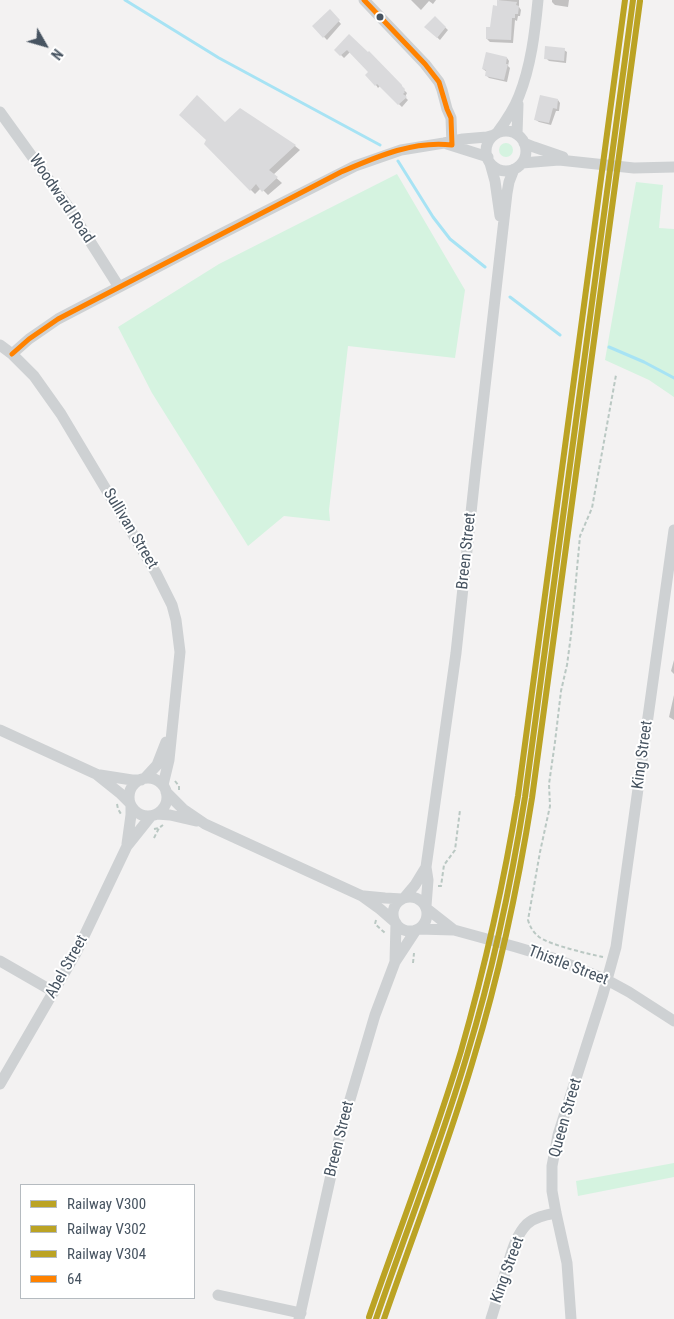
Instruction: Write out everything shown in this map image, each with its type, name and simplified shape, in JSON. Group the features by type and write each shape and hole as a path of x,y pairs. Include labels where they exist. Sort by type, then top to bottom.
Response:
{"street":[{"path":"364,0 433,74 442,90 451,118 449,143"},
{"path":"518,166 526,153 516,126 519,97 531,51 538,0"},
{"path":"519,97 511,113 487,145 486,151 489,160 494,167 500,170 549,160 577,161 634,168 674,167"},
{"name":"Woodward Road","path":"0,112 66,205 119,287"},
{"path":"12,354 29,339 58,319 119,287 355,166 401,150 463,139 487,137 504,131 510,131 534,147 577,161"},
{"path":"449,143 489,160"},
{"name":"Breen Street","path":"489,160 496,181 502,235"},
{"name":"Breen Street","path":"426,907 428,880 426,867 456,653 508,182 518,166"},
{"name":"Sullivan Street","path":"0,345 34,376 61,414 156,573 172,605 180,652 165,788"},
{"name":"King Street","path":"607,980 618,936 674,530"},
{"name":"Sullivan Street","path":"143,779 157,765 171,728"},
{"path":"0,730 96,774 126,798 134,811 139,814 182,818 205,824"},
{"path":"96,774 132,780 152,778 158,781 183,809 205,824 362,896 380,908 405,930 417,929 422,926 427,918 426,907 423,902 414,897 385,898 362,896"},
{"path":"130,804 132,786 143,779"},
{"path":"154,815 162,810 166,804 165,788"},
{"name":"Abel Street","path":"0,1084 87,931 126,846 131,815 130,804"},
{"name":"Abel Street","path":"126,846 154,815"},
{"name":"Breen Street","path":"403,898 415,885 426,867"},
{"path":"395,922 393,911 398,902 403,898"},
{"name":"Thistle Street","path":"426,907 454,930"},
{"name":"Breen Street","path":"395,922 395,962"},
{"name":"Breen Street","path":"300,1316 341,1130 375,1015 395,962 417,929"},
{"name":"Thistle Street","path":"417,929 454,930 556,959 607,980 674,1021"},
{"path":"0,961 54,992"},
{"name":"Queen Street","path":"571,1319 567,1263 556,1213 552,1178 554,1152 607,980"},
{"name":"King Street","path":"491,1319 521,1231 534,1220 556,1213"},
{"path":"218,1295 300,1316"}],"path":[{"path":"613,959 543,940 531,929 528,920 550,806 549,784 561,690 571,635 580,536 592,508 616,376"},
{"path":"174,780 179,786 180,793"},
{"path":"432,888 441,886 444,865 455,850 460,810"},
{"path":"152,829 165,824"},
{"path":"154,838 158,828"},
{"path":"376,918 375,924 386,934"}],"green space":[{"path":"506,143 511,145 513,150 511,155 506,157 501,155 499,150 501,145"},
{"path":"397,174 465,290 455,358 348,346 329,510 330,521 284,516 248,546 152,393 118,327 219,264"},
{"path":"636,182 663,185 659,228 674,229 674,397 649,380 605,360"},
{"path":"674,1163 674,1177 578,1196 576,1181"}],"building":[{"path":"497,0 517,2 516,5 519,6 518,14 515,14 515,18 512,18 511,40 486,39 486,27 490,27 493,5 497,6"},
{"path":"330,9 340,20 323,38 312,26"},
{"path":"435,16 446,27 437,38 424,27"},
{"path":"349,34 369,51 405,89 403,94 407,97 398,105 377,84 375,86 365,75 368,72 347,50 340,56 334,50"},
{"path":"545,46 565,48 564,61 544,59"},
{"path":"486,52 507,57 506,64 508,64 504,80 485,76 486,70 482,69"},
{"path":"197,95 225,122 240,108 296,145 269,170 278,177 262,192 256,184 250,191 204,144 206,140 179,115"},
{"path":"540,95 558,99 557,109 553,108 549,123 534,120"}],"waterway":[{"path":"125,0 219,58 380,145"},
{"path":"398,161 433,217 450,239 485,267"},
{"path":"510,297 560,335"},
{"path":"609,347 644,362 674,378"}],"rail line":[{"name":"V304","path":"369,1317 451,1085 486,956 507,860 518,796 625,0"},
{"name":"V300","path":"376,1319 435,1154 467,1055 493,959 514,862 525,797 633,0"},
{"name":"V302","path":"384,1319 442,1156 474,1057 500,961 521,864 532,798 640,1"}],"transit line":[{"name":"64","path":"12,354 29,339 58,319 341,172 409,147 438,144 452,145 451,118 439,82 425,64 364,0"}]}
